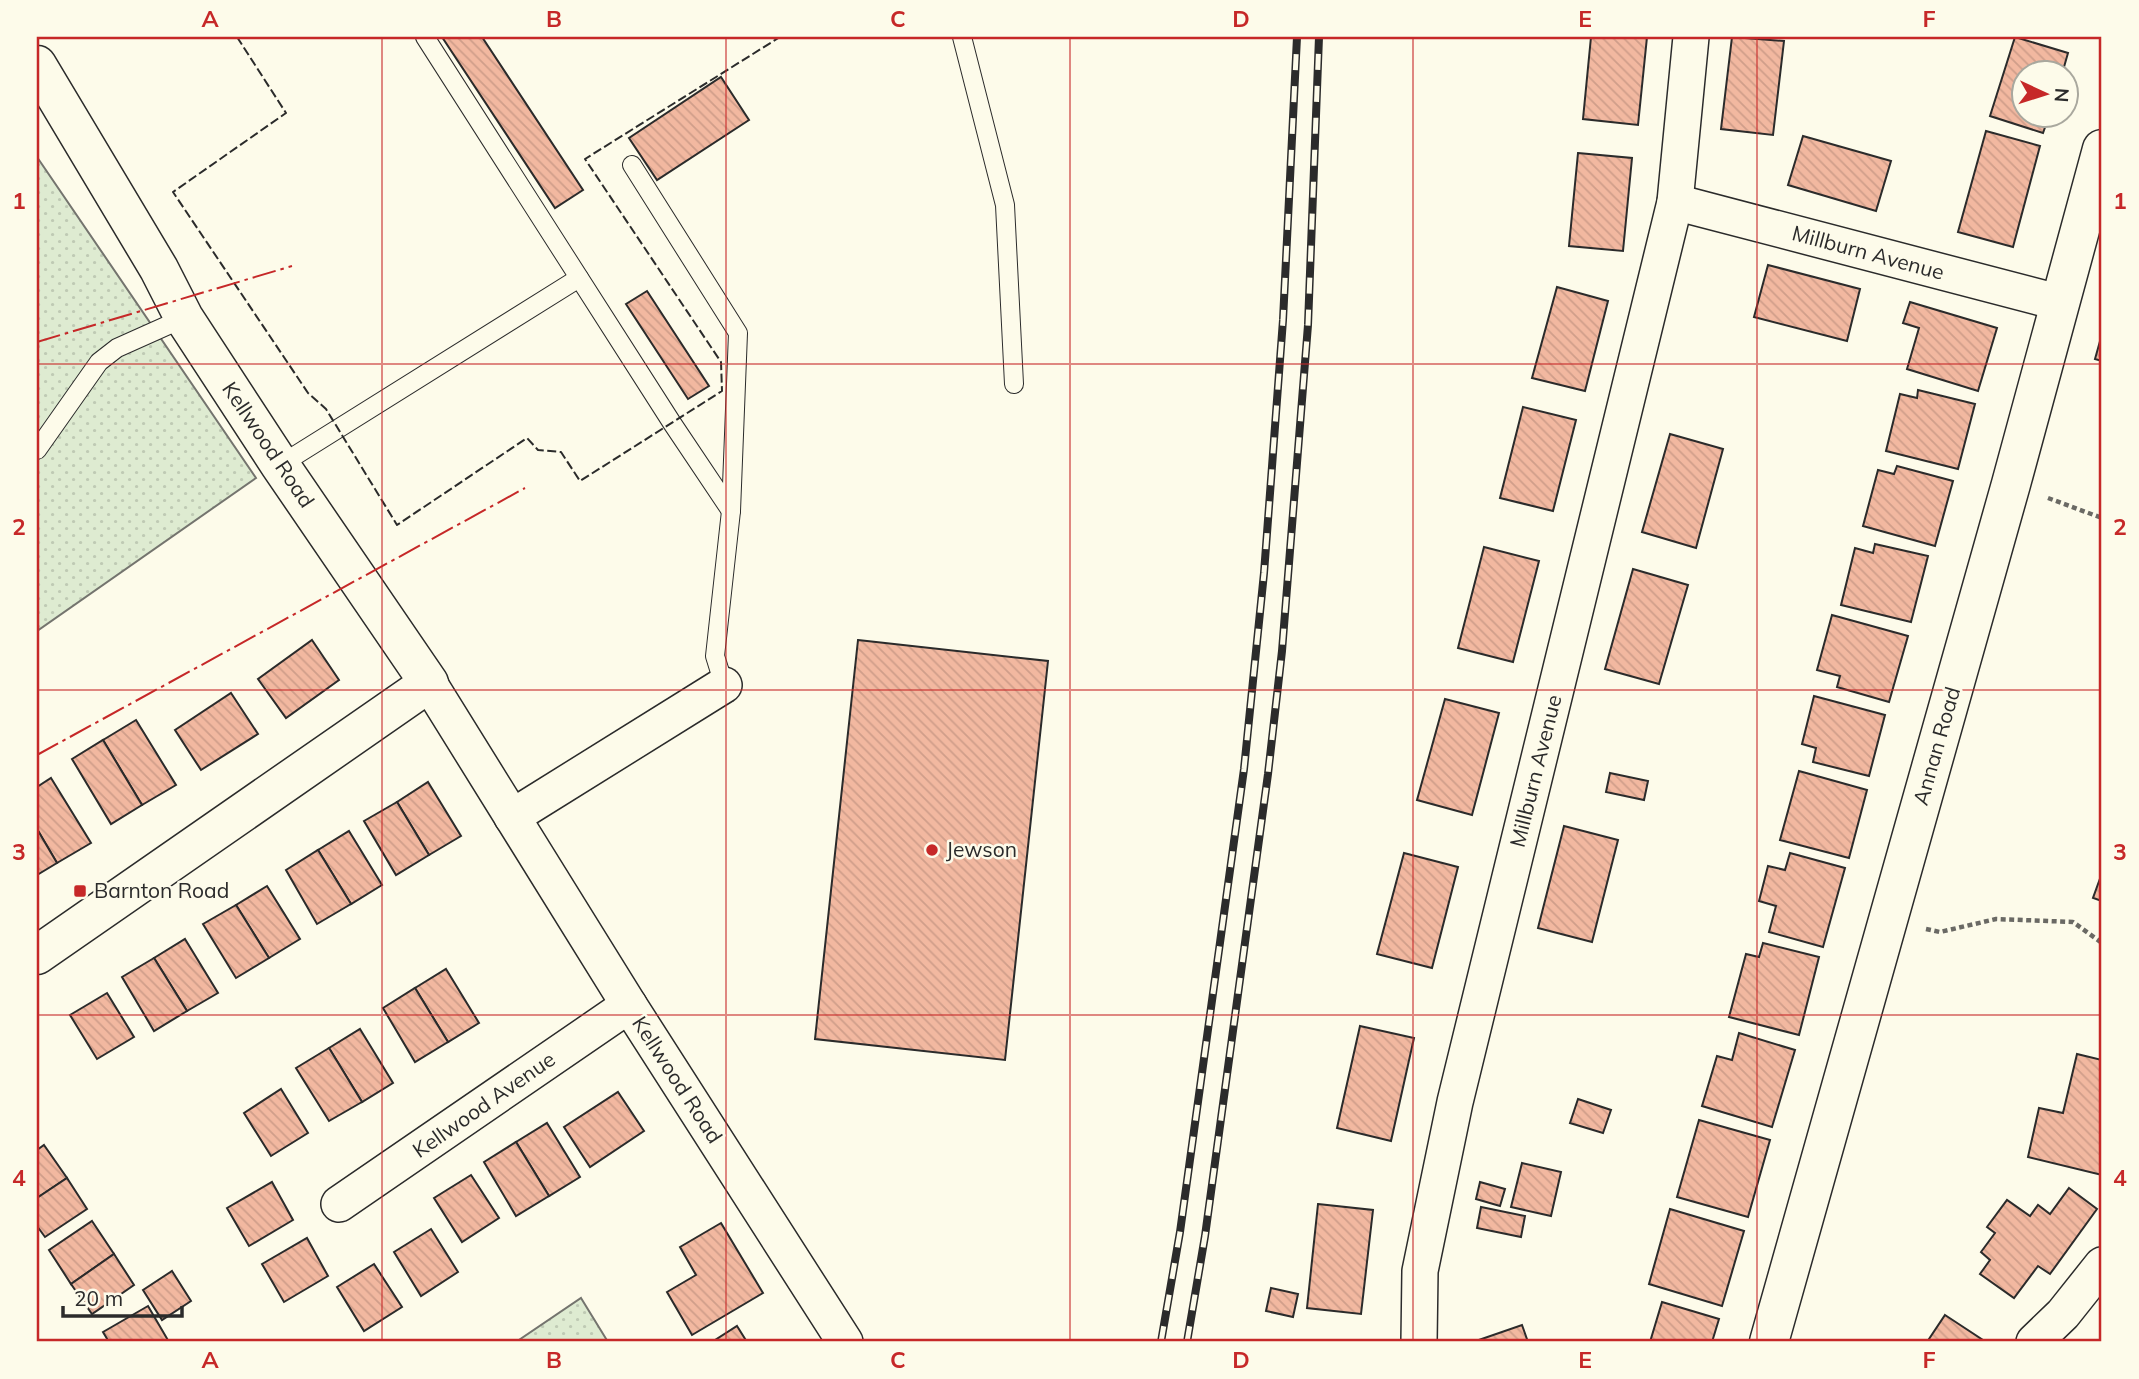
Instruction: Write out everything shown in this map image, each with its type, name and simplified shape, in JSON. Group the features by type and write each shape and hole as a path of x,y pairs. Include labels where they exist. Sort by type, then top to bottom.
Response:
{"main road":[{"name":"Kellwood Road","path":"37,65 159,269 184,318 280,465 429,683"},
{"name":"Annan Road","path":"1769,1342 2011,484 2102,149"},
{"path":"37,955 429,683"}],"street":[{"name":"Millburn Avenue","path":"1419,1342 1420,1271 1455,1102 1675,202 1692,37"},
{"name":"Millburn Avenue","path":"1675,202 2061,303"},
{"name":"Kellwood Road","path":"429,683 629,1005 845,1342"},
{"path":"512,817 724,685"},
{"name":"Kellwood Avenue","path":"339,1204 629,1005"},
{"path":"2034,1342 2063,1314 2102,1265"}],"lane":[{"path":"425,37 731,511"},
{"path":"962,37 1005,205 1014,384"},
{"path":"632,165 738,333 731,511 715,656 724,685"},
{"path":"280,465 579,278"},
{"path":"37,450 99,362 117,348 184,318"}],"path":[{"path":"2011,484 2102,518"},
{"path":"1888,922 1940,932 1996,919 2073,922 2102,943"}],"green space":[{"path":"37,157 256,478 37,631"},
{"path":"581,1298 608,1342 516,1342"}],"building":[{"path":"442,37 482,37 583,190 555,208"},
{"path":"1591,37 1647,37 1638,125 1583,119"},
{"path":"1732,37 1784,41 1773,135 1721,129"},
{"path":"2015,37 2068,53 2066,60 2010,60 2010,122 1990,116"},
{"path":"721,77 749,120 657,180 629,138"},
{"path":"1986,131 2040,146 2013,247 1958,232"},
{"path":"1803,136 1891,161 1876,211 1788,185"},
{"path":"1578,153 1632,158 1623,251 1569,246"},
{"path":"1768,265 1860,289 1847,341 1754,317"},
{"path":"1557,287 1608,301 1585,391 1532,378"},
{"path":"647,291 709,386 688,399 626,304"},
{"path":"1910,302 1997,328 1978,391 1907,369 1919,328 1903,323"},
{"path":"2102,334 2102,361 2095,359"},
{"path":"1918,390 1975,404 1958,469 1886,451 1900,394 1917,398"},
{"path":"1523,407 1576,420 1553,511 1500,498"},
{"path":"1670,434 1723,449 1696,548 1642,532"},
{"path":"1897,466 1953,481 1935,546 1863,526 1878,470 1894,474"},
{"path":"1875,544 1928,556 1911,622 1841,605 1855,548 1873,553"},
{"path":"1484,547 1539,561 1513,662 1458,648"},
{"path":"1633,569 1688,585 1659,684 1605,669"},
{"path":"1832,615 1908,636 1889,702 1837,687 1840,676 1817,670"},
{"path":"312,640 339,680 286,718 258,679"},
{"name":"Jewson","path":"858,640 1048,661 1005,1060 815,1039"},
{"path":"231,693 258,734 201,770 175,730"},
{"path":"1814,696 1885,715 1869,776 1813,762 1816,748 1802,744"},
{"path":"1445,699 1499,713 1472,815 1417,800"},
{"path":"136,720 176,785 142,805 103,740"},
{"path":"103,740 142,805 111,824 72,759"},
{"path":"1799,771 1867,790 1849,858 1780,840"},
{"path":"1610,773 1648,781 1644,800 1606,792"},
{"path":"51,778 91,843 57,863 37,829 37,787"},
{"path":"428,782 461,836 429,855 397,802"},
{"path":"397,802 429,855 396,875 364,821"},
{"path":"1564,826 1618,840 1592,942 1538,928"},
{"path":"37,829 57,863 37,875"},
{"path":"349,831 382,885 351,904 318,850"},
{"path":"318,850 351,904 317,924 286,870"},
{"path":"1404,853 1458,867 1432,968 1377,954"},
{"path":"1790,853 1845,868 1823,947 1769,932 1776,906 1759,901 1768,866 1785,870"},
{"path":"2102,873 2102,901 2093,898"},
{"path":"267,886 300,939 269,958 236,905"},
{"path":"236,905 269,958 236,978 203,924"},
{"path":"185,939 218,993 187,1011 154,958"},
{"path":"1763,943 1819,957 1799,1035 1729,1017 1746,954 1759,957"},
{"path":"154,958 187,1011 154,1031 122,977"},
{"path":"446,969 479,1023 448,1042 415,988"},
{"path":"415,988 448,1042 415,1062 383,1008"},
{"path":"107,993 134,1037 97,1059 70,1015"},
{"path":"1360,1026 1414,1038 1391,1141 1337,1128"},
{"path":"360,1029 393,1083 362,1102 329,1048"},
{"path":"1739,1033 1795,1050 1772,1127 1702,1106 1717,1056 1732,1060"},
{"path":"329,1048 362,1102 329,1121 296,1068"},
{"path":"2077,1054 2102,1060 2102,1175 2028,1157 2039,1108 2063,1113"},
{"path":"281,1089 308,1133 271,1156 244,1113"},
{"path":"618,1092 644,1131 590,1167 564,1127"},
{"path":"1578,1099 1611,1110 1603,1133 1570,1123"},
{"path":"1699,1120 1770,1140 1748,1217 1677,1197"},
{"path":"547,1123 580,1177 549,1196 516,1142"},
{"path":"516,1142 549,1196 516,1216 484,1162"},
{"path":"44,1145 67,1178 37,1198 37,1150"},
{"path":"1522,1163 1561,1172 1551,1216 1511,1207"},
{"path":"471,1175 499,1218 462,1242 434,1198"},
{"path":"67,1178 87,1209 45,1237 37,1226 37,1198"},
{"path":"272,1182 293,1220 249,1246 227,1208"},
{"path":"1480,1182 1505,1189 1500,1206 1476,1199"},
{"path":"2069,1188 2097,1209 2050,1274 2038,1266 2014,1298 1980,1274 1990,1260 1981,1252 1995,1233 1987,1227 2007,1200 2030,1216 2038,1205 2050,1214"},
{"path":"1318,1204 1373,1210 1361,1314 1307,1308"},
{"path":"1481,1207 1525,1216 1521,1237 1477,1228"},
{"path":"1670,1209 1744,1231 1722,1306 1649,1284"},
{"path":"92,1221 114,1254 71,1284 49,1250"},
{"path":"721,1223 763,1293 692,1335 667,1292 696,1275 680,1247"},
{"path":"431,1229 458,1272 421,1296 394,1252"},
{"path":"307,1238 328,1276 284,1302 262,1264"},
{"path":"114,1254 134,1285 92,1314 71,1284"},
{"path":"374,1264 402,1307 364,1331 337,1287"},
{"path":"172,1271 191,1301 162,1320 143,1290"},
{"path":"1271,1288 1298,1294 1293,1317 1266,1311"},
{"path":"1662,1302 1719,1319 1712,1342 1650,1342"},
{"path":"148,1306 169,1342 109,1342 103,1332"},
{"path":"1945,1315 1986,1342 1927,1342"},
{"path":"1522,1325 1528,1342 1473,1342"},
{"path":"737,1326 747,1342 712,1342"}],"railway":[{"path":"1161,1342 1180,1232 1244,769 1264,573 1283,320 1297,37"},
{"path":"1187,1342 1205,1236 1268,774 1282,651 1308,325 1319,37"}],"fence":[{"path":"237,37 286,113 173,192 308,393 326,409 397,525 527,438 538,450 561,452 580,481 722,391 721,362 585,159 780,37"}],"power":[{"path":"37,342 292,266"},
{"path":"37,755 525,488"}],"place":[{"name":"Jewson","path":"932,850"},
{"name":"Barnton Road","path":"80,891"}]}
